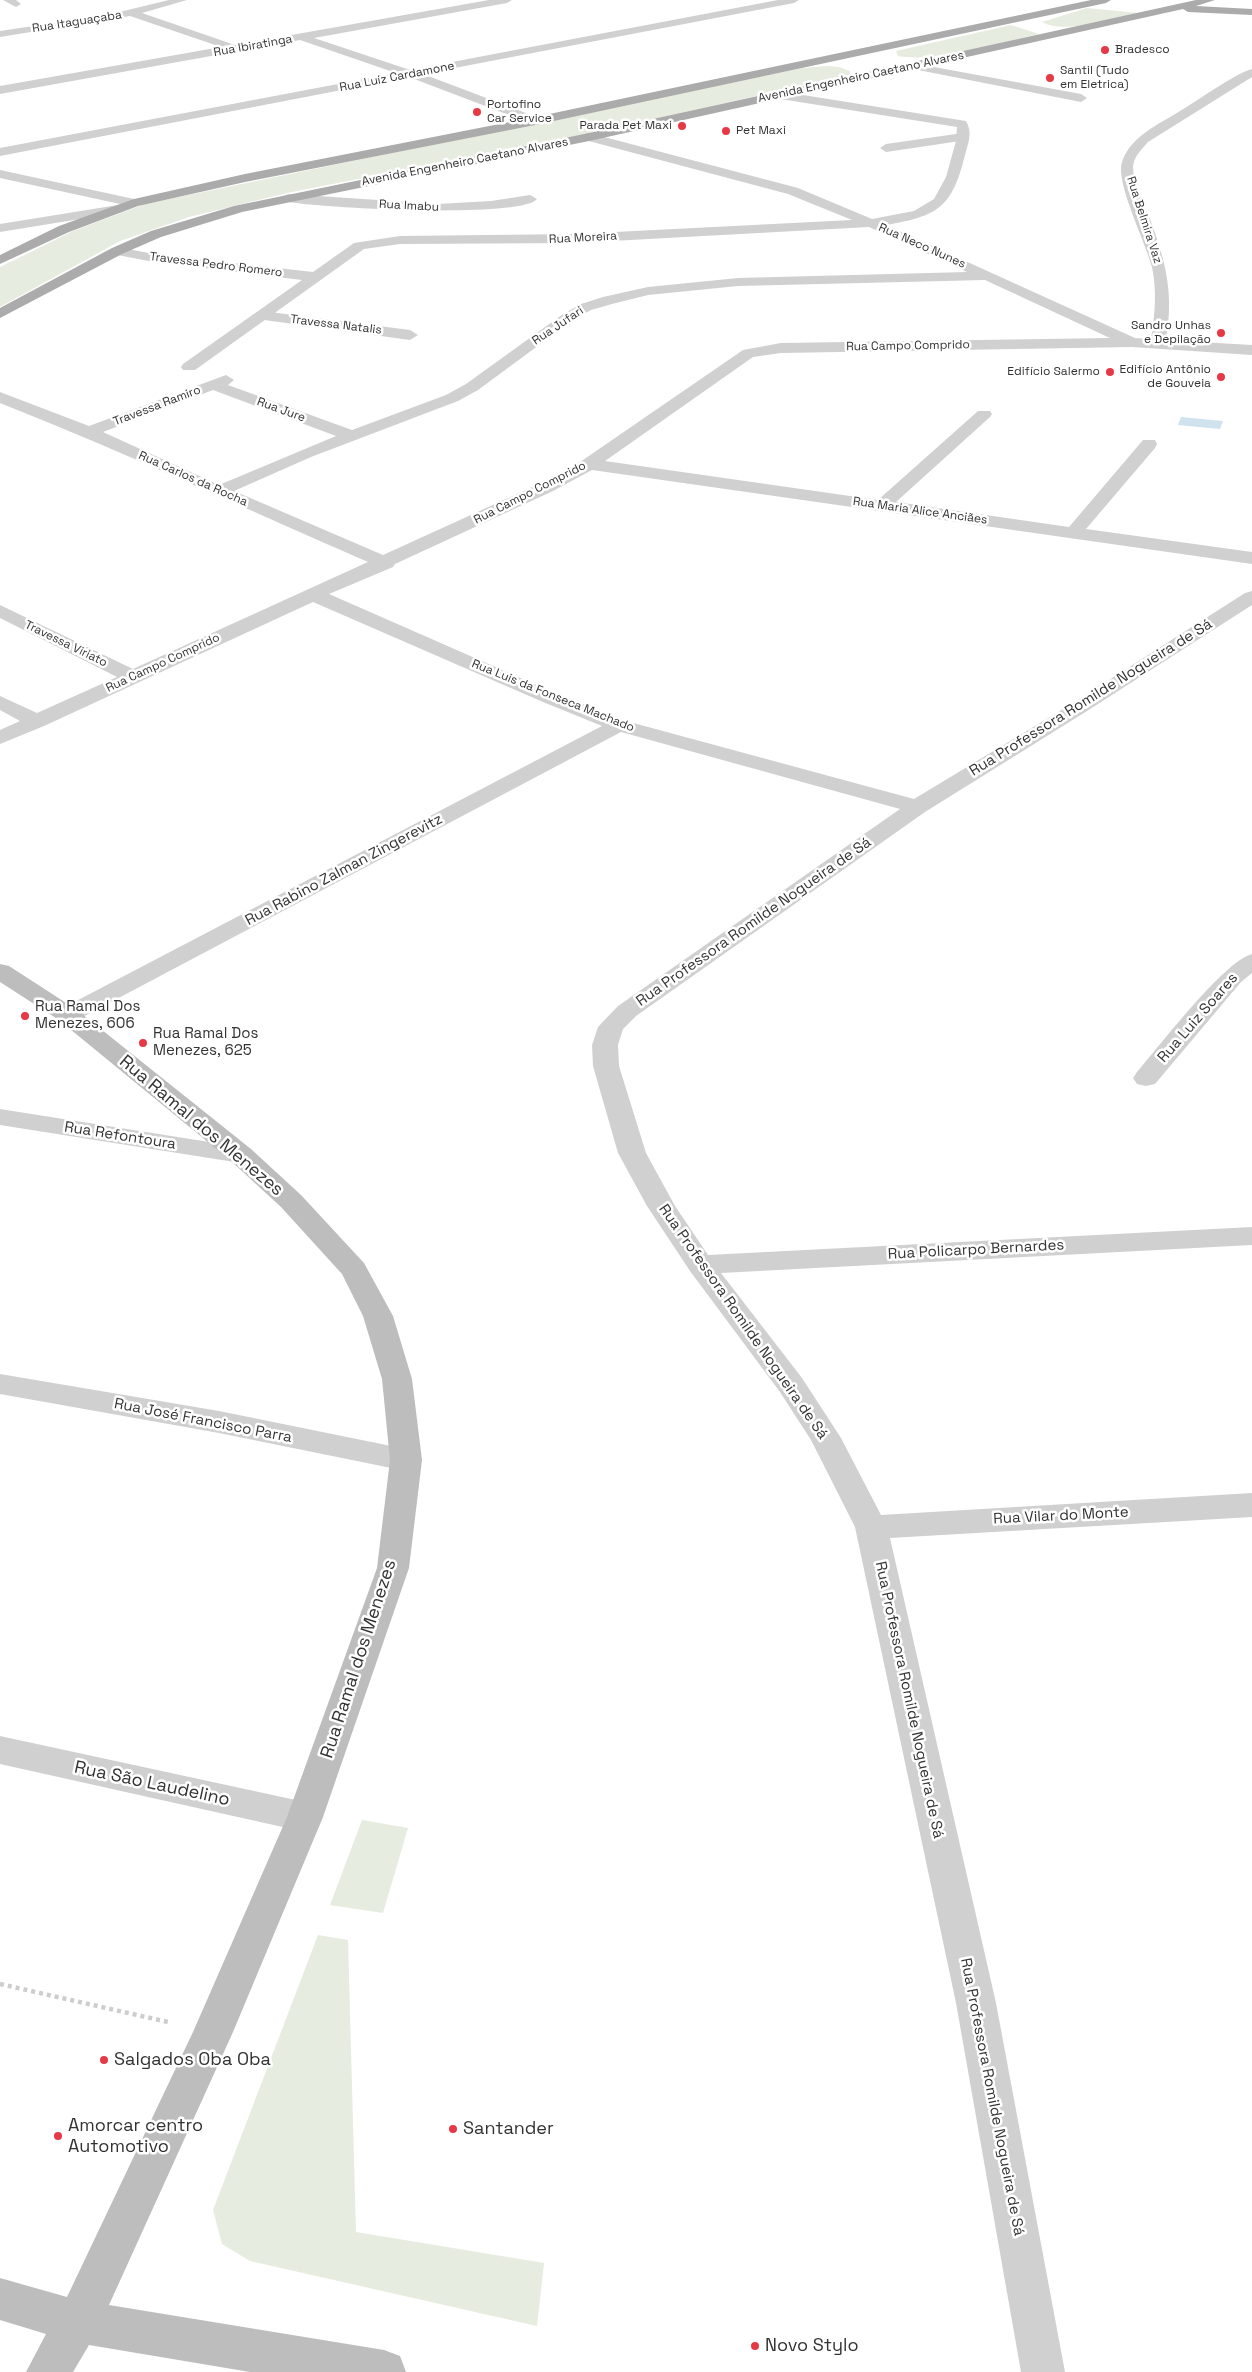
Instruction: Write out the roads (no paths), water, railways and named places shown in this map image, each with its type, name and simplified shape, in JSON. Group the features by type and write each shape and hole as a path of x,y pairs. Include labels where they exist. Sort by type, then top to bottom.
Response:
{"main road":[{"name":"Avenida Engenheiro Caetano Alvares","path":"0,260 64,229 134,203 245,178 535,121 1038,15 1058,5 1098,0 1120,3"},
{"path":"1153,0 1252,7"},
{"name":"Avenida Engenheiro Caetano Alvares","path":"0,314 117,251 156,234 195,221 288,198 589,137 1210,0"},
{"path":"1237,0 1252,7"},
{"path":"1139,5 1252,12"},
{"path":"1038,15 1032,23 1035,26 1067,32"},
{"path":"873,50 878,60 907,67"},
{"path":"801,65 846,66 860,70 864,76"}],"street":[{"name":"Rua Itaguaçaba","path":"0,34 80,23 133,13 182,0"},
{"name":"Rua Ibiratinga","path":"0,90 507,0"},
{"name":"Rua Luíz Cardamone","path":"0,152 794,0"},
{"path":"133,13 236,48"},
{"path":"303,37 411,74 535,121"},
{"path":"907,67 1080,98"},
{"name":"Rua Belmira Vaz","path":"1158,343 1163,318 1164,290 1157,256 1133,193 1127,167 1133,152 1144,139 1252,72"},
{"path":"778,95 959,122 964,126 963,137 886,148"},
{"name":"Rua Neco Nunes","path":"589,137 793,191 871,223 1132,342 1252,350"},
{"name":"Rua Moreira","path":"189,367 359,246 381,242 538,240 871,223 913,216 937,205 943,200 952,181 963,137"},
{"path":"0,174 134,203"},
{"name":"Rua Imabu","path":"288,198 438,208 491,205 530,199"},
{"path":"0,228 118,209"},
{"path":"0,236 12,240 22,249"},
{"name":"Travessa Pedro Romero","path":"117,251 154,258 315,277"},
{"name":"Rua Jufari","path":"220,491 350,435 452,398 479,382 568,317 586,307 608,300 648,292 738,282 989,276"},
{"name":"Travessa Natalis","path":"262,316 410,335"},
{"name":"Rua Campo Comprido","path":"0,738 386,563 547,487 589,464 748,353 762,350 1132,342"},
{"name":"Rua Jure","path":"220,382 350,435"},
{"name":"Travessa Ramiro","path":"89,432 220,382"},
{"name":"Rua Carlos da Rocha","path":"0,397 89,432 386,563"},
{"path":"881,506 984,414"},
{"path":"1073,533 1149,444"},
{"name":"Rua Maria Alice Anciães","path":"589,464 1252,558"},
{"name":"Rua Luis da Fonseca Machado","path":"314,595 550,698 619,725 917,807"},
{"name":"Rua Professora Romilde Nogueira de Sá","path":"1043,2372 976,2004 871,1527 825,1438 791,1385 700,1265 661,1206 632,1153 606,1066 606,1045 612,1027 627,1011 917,807 1080,707 1252,597"},
{"name":"Travessa Viriato","path":"0,611 133,677"},
{"path":"0,702 37,722"},
{"name":"Rua Rabino Zalman Zingerevitz","path":"68,1015 619,725"},
{"name":"Rua Luiz Soares","path":"1146,1078 1232,978 1252,960"},
{"name":"Rua Ramal dos Menezes","path":"0,971 68,1015 241,1155 290,1201 354,1270 378,1316 397,1379 406,1460 393,1568 305,1817 213,2032 78,2322 48,2372"},
{"name":"Rua Refontoura","path":"0,1117 241,1155"},
{"name":"Rua Policarpo Bernardes","path":"700,1265 1252,1236"},
{"name":"Rua José Francisco Parra","path":"0,1384 219,1422 406,1460"},
{"name":"Rua Vilar do Monte","path":"871,1527 1252,1505"},
{"name":"Rua São Laudelino","path":"0,1750 305,1817"},
{"path":"0,2299 78,2322 384,2372"}],"water":[{"path":"1181,417 1223,421 1220,429 1178,425"}],"place":[{"name":"Bradesco","path":"1105,50"},
{"name":"Santil (Tudo em Eletrica)","path":"1050,78"},
{"name":"Portofino Car Service","path":"477,112"},
{"name":"Parada Pet Maxi","path":"682,126"},
{"name":"Pet Maxi","path":"726,131"},
{"name":"Sandro Unhas e Depilação","path":"1221,333"},
{"name":"Edifício Salermo","path":"1110,372"},
{"name":"Edifício Antônio de Gouveia","path":"1221,377"},
{"name":"Rua Ramal Dos Menezes, 606","path":"25,1016"},
{"name":"Rua Ramal Dos Menezes, 625","path":"143,1043"},
{"name":"Salgados Oba Oba","path":"104,2060"},
{"name":"Santander","path":"453,2129"},
{"name":"Amorcar centro Automotivo","path":"58,2136"},
{"name":"Novo Stylo","path":"755,2346"}]}
